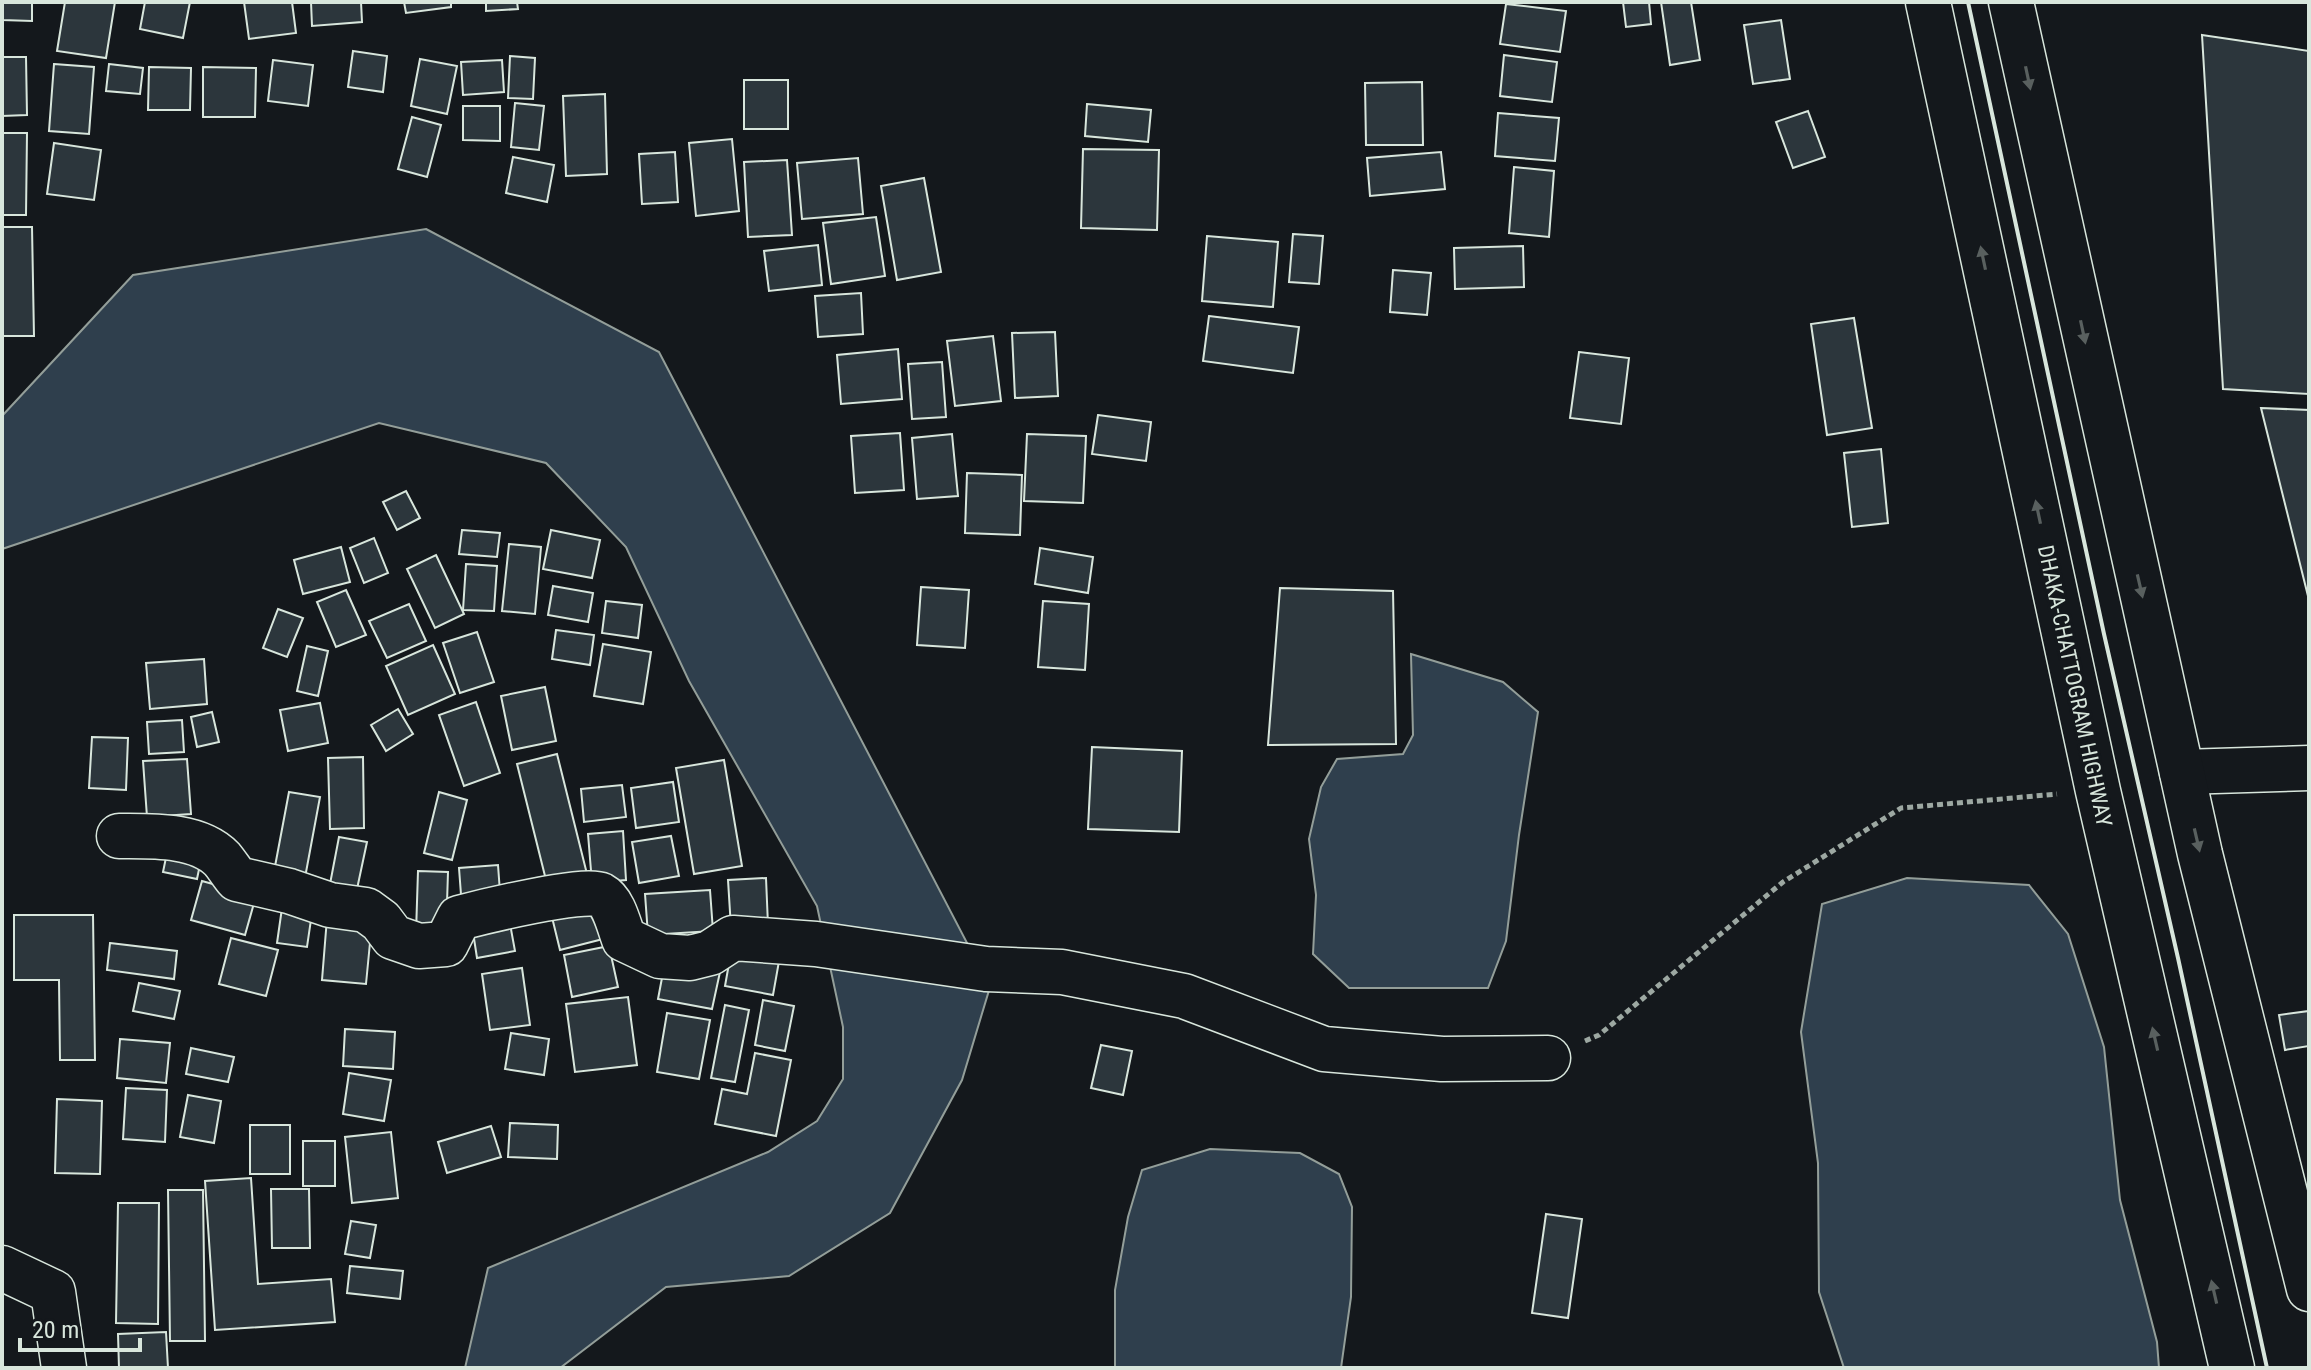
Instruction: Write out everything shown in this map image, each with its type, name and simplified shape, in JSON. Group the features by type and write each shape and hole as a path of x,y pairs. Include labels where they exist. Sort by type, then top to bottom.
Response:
{"main road":[{"name":"DHAKA-CHATTOGRAM HIGHWAY","path":"1928,2 2098,791 2232,1368"},
{"path":"2011,2 2200,854 2309,1289"},
{"path":"2182,772 2309,768"},
{"path":"119,836 186,841 221,858 237,879 289,891 330,905 366,910 381,921 393,937 419,946 446,944 459,918 566,894 598,893 614,912 624,939 660,956 690,958 710,953 733,938 816,944 986,969 1062,972 1184,996 1324,1049 1442,1059 1548,1058"},
{"path":"2,1268 53,1292 64,1368"}],"path":[{"path":"1548,1058 1599,1035 1783,882 1901,808 2098,791"}],"water":[{"path":"426,229 659,352 990,987 962,1080 890,1213 789,1276 666,1287 560,1368 465,1368 488,1268 768,1152 817,1121 843,1079 843,1027 817,906 689,681 626,547 546,463 379,423 2,549 2,416 133,275"},
{"path":"1411,654 1503,682 1538,712 1506,941 1488,988 1349,988 1313,954 1316,895 1309,839 1321,787 1337,759 1403,754 1413,735"},
{"path":"1907,878 2029,885 2068,934 2104,1047 2120,1200 2157,1342 2159,1368 1844,1368 1819,1292 1818,1163 1801,1032 1822,904"},
{"path":"1210,1149 1300,1153 1339,1174 1352,1207 1351,1297 1341,1368 1115,1368 1115,1290 1128,1217 1142,1170"}],"building":[{"path":"2,2 32,2 32,21 2,20"},
{"path":"65,2 115,2 106,58 57,51"},
{"path":"145,2 190,2 183,38 140,29"},
{"path":"244,2 292,2 296,33 249,39"},
{"path":"311,2 361,2 362,22 312,26"},
{"path":"404,2 451,2 451,7 406,13"},
{"path":"486,2 517,2 518,9 486,11"},
{"path":"1623,2 1649,2 1651,24 1626,27"},
{"path":"1661,2 1691,2 1700,60 1670,65"},
{"path":"1506,4 1566,11 1560,52 1500,44"},
{"path":"1781,20 1790,79 1753,84 1744,25"},
{"path":"2202,35 2309,51 2309,394 2223,389"},
{"path":"353,51 387,56 383,92 348,87"},
{"path":"1504,55 1557,62 1552,102 1500,96"},
{"path":"510,56 535,58 533,99 508,98"},
{"path":"2,57 26,57 27,115 2,116"},
{"path":"420,59 457,66 447,114 411,106"},
{"path":"273,60 313,65 308,106 268,101"},
{"path":"502,60 504,92 463,95 461,62"},
{"path":"54,64 94,67 89,134 49,131"},
{"path":"109,64 143,68 140,94 106,91"},
{"path":"149,67 191,68 190,110 148,110"},
{"path":"203,67 256,68 255,117 203,117"},
{"path":"744,80 788,80 788,129 744,129"},
{"path":"1422,82 1423,145 1366,145 1365,83"},
{"path":"605,94 607,174 566,176 563,96"},
{"path":"515,103 544,106 539,150 511,147"},
{"path":"1087,104 1151,110 1148,142 1085,136"},
{"path":"463,106 500,106 500,141 463,140"},
{"path":"1808,111 1825,157 1793,168 1776,122"},
{"path":"1498,113 1559,118 1555,161 1495,156"},
{"path":"412,117 441,125 427,177 398,169"},
{"path":"2,133 27,133 26,215 2,215"},
{"path":"732,139 739,211 696,216 689,143"},
{"path":"54,143 101,150 94,200 47,194"},
{"path":"1083,149 1159,150 1157,230 1081,228"},
{"path":"675,152 678,202 642,204 639,154"},
{"path":"1441,152 1445,189 1370,196 1367,158"},
{"path":"513,157 554,165 547,202 506,193"},
{"path":"858,158 863,214 802,219 797,163"},
{"path":"787,160 792,235 748,237 744,162"},
{"path":"1514,167 1554,171 1549,237 1509,233"},
{"path":"924,178 941,272 897,280 881,186"},
{"path":"876,217 885,276 831,284 823,223"},
{"path":"2,227 32,227 34,336 2,336"},
{"path":"1293,234 1323,236 1319,284 1289,282"},
{"path":"1207,236 1278,242 1273,307 1202,301"},
{"path":"818,245 822,285 769,291 764,251"},
{"path":"1523,246 1524,287 1455,289 1454,248"},
{"path":"1393,270 1431,273 1427,315 1390,312"},
{"path":"861,293 863,334 818,337 815,296"},
{"path":"1209,316 1299,327 1293,373 1203,361"},
{"path":"1854,318 1872,428 1827,435 1811,324"},
{"path":"1055,332 1058,396 1015,398 1012,333"},
{"path":"993,336 1001,401 955,406 947,341"},
{"path":"898,349 902,399 841,404 837,355"},
{"path":"1579,352 1629,358 1621,424 1570,418"},
{"path":"942,362 946,417 912,419 908,364"},
{"path":"2261,408 2309,410 2309,600"},
{"path":"1098,415 1151,422 1146,461 1092,454"},
{"path":"900,433 904,490 855,493 851,436"},
{"path":"952,434 958,496 917,499 912,438"},
{"path":"1027,434 1086,436 1083,503 1024,501"},
{"path":"1881,449 1888,523 1852,527 1844,453"},
{"path":"967,473 1022,475 1020,535 965,533"},
{"path":"406,491 420,518 397,530 383,502"},
{"path":"462,530 500,533 497,557 459,554"},
{"path":"551,530 600,540 592,578 543,569"},
{"path":"374,538 388,573 364,583 350,548"},
{"path":"509,544 541,547 535,614 502,611"},
{"path":"341,547 350,582 303,594 294,560"},
{"path":"1040,548 1093,557 1088,593 1035,584"},
{"path":"436,555 464,614 435,628 407,569"},
{"path":"466,564 497,566 494,611 463,610"},
{"path":"553,586 593,593 588,622 548,615"},
{"path":"921,587 969,590 965,648 917,645"},
{"path":"1280,588 1393,591 1396,744 1268,745"},
{"path":"346,590 366,635 336,647 317,602"},
{"path":"606,601 642,605 638,638 602,633"},
{"path":"1043,601 1089,604 1085,670 1038,667"},
{"path":"409,604 426,641 387,658 369,621"},
{"path":"278,609 303,618 287,657 263,648"},
{"path":"556,630 594,635 590,665 552,659"},
{"path":"477,632 494,682 460,693 443,643"},
{"path":"603,644 651,652 643,704 594,696"},
{"path":"433,645 455,694 408,715 386,666"},
{"path":"307,646 328,651 318,696 297,691"},
{"path":"204,659 207,704 150,709 146,663"},
{"path":"545,687 556,741 512,750 501,696"},
{"path":"476,702 500,773 464,786 439,715"},
{"path":"320,703 328,743 288,751 280,710"},
{"path":"398,709 413,734 386,751 371,725"},
{"path":"212,712 219,742 197,747 191,717"},
{"path":"182,720 184,752 149,754 147,722"},
{"path":"92,737 128,738 126,790 89,788"},
{"path":"1092,747 1182,751 1179,832 1088,829"},
{"path":"557,754 588,878 548,888 517,764"},
{"path":"363,757 364,828 330,829 328,758"},
{"path":"187,759 191,814 147,817 143,761"},
{"path":"724,760 742,866 694,874 676,768"},
{"path":"673,782 679,822 636,828 631,788"},
{"path":"622,785 626,817 584,822 581,789"},
{"path":"289,792 320,797 304,883 273,877"},
{"path":"439,792 467,800 452,860 424,853"},
{"path":"623,831 626,880 592,883 588,834"},
{"path":"671,836 679,876 639,883 632,842"},
{"path":"339,837 367,842 357,889 330,884"},
{"path":"169,843 203,850 197,879 163,872"},
{"path":"498,865 501,906 462,908 459,868"},
{"path":"418,871 448,872 446,934 416,933"},
{"path":"766,878 768,925 731,928 728,880"},
{"path":"202,881 256,896 245,935 191,920"},
{"path":"710,890 713,931 648,935 645,894"},
{"path":"592,899 603,939 560,950 550,909"},
{"path":"283,901 313,906 307,947 277,943"},
{"path":"508,913 515,951 477,958 471,919"},
{"path":"14,915 93,915 95,1060 60,1060 59,980 14,980"},
{"path":"327,918 372,922 366,984 322,980"},
{"path":"231,938 278,950 266,996 219,984"},
{"path":"733,941 781,950 773,995 725,986"},
{"path":"110,943 177,951 174,979 107,970"},
{"path":"609,946 618,987 572,997 564,955"},
{"path":"665,962 720,972 712,1009 658,999"},
{"path":"522,968 530,1025 490,1030 482,974"},
{"path":"139,983 180,991 174,1019 133,1011"},
{"path":"628,997 637,1065 575,1072 566,1004"},
{"path":"763,1000 794,1006 785,1051 755,1045"},
{"path":"725,1005 749,1010 735,1082 711,1078"},
{"path":"2309,1011 2309,1046 2285,1050 2279,1015"},
{"path":"667,1013 710,1020 699,1079 657,1072"},
{"path":"345,1029 395,1032 393,1069 343,1066"},
{"path":"511,1033 549,1039 544,1075 505,1069"},
{"path":"120,1039 170,1043 166,1083 117,1078"},
{"path":"1101,1045 1132,1051 1123,1095 1091,1088"},
{"path":"191,1048 234,1057 228,1082 186,1074"},
{"path":"755,1053 791,1060 776,1136 715,1124 722,1089 747,1094"},
{"path":"349,1073 391,1080 384,1121 343,1114"},
{"path":"126,1088 167,1090 165,1142 123,1139"},
{"path":"188,1095 221,1101 214,1143 180,1137"},
{"path":"57,1099 102,1101 100,1174 55,1173"},
{"path":"510,1123 558,1125 557,1159 508,1157"},
{"path":"250,1125 290,1125 290,1174 250,1174"},
{"path":"491,1126 501,1157 447,1173 438,1142"},
{"path":"391,1132 398,1198 352,1203 345,1137"},
{"path":"303,1141 335,1141 335,1186 303,1186"},
{"path":"251,1178 258,1284 331,1279 335,1322 215,1330 205,1181"},
{"path":"271,1189 309,1189 310,1248 272,1248"},
{"path":"168,1190 203,1190 205,1341 170,1341"},
{"path":"118,1203 159,1203 158,1324 116,1323"},
{"path":"1546,1214 1582,1219 1568,1318 1532,1313"},
{"path":"351,1221 376,1225 370,1258 345,1254"},
{"path":"350,1266 403,1271 400,1299 347,1293"},
{"path":"166,1332 168,1368 119,1368 118,1334"}],"wall":[{"path":"1968,2 2267,1368"}]}
